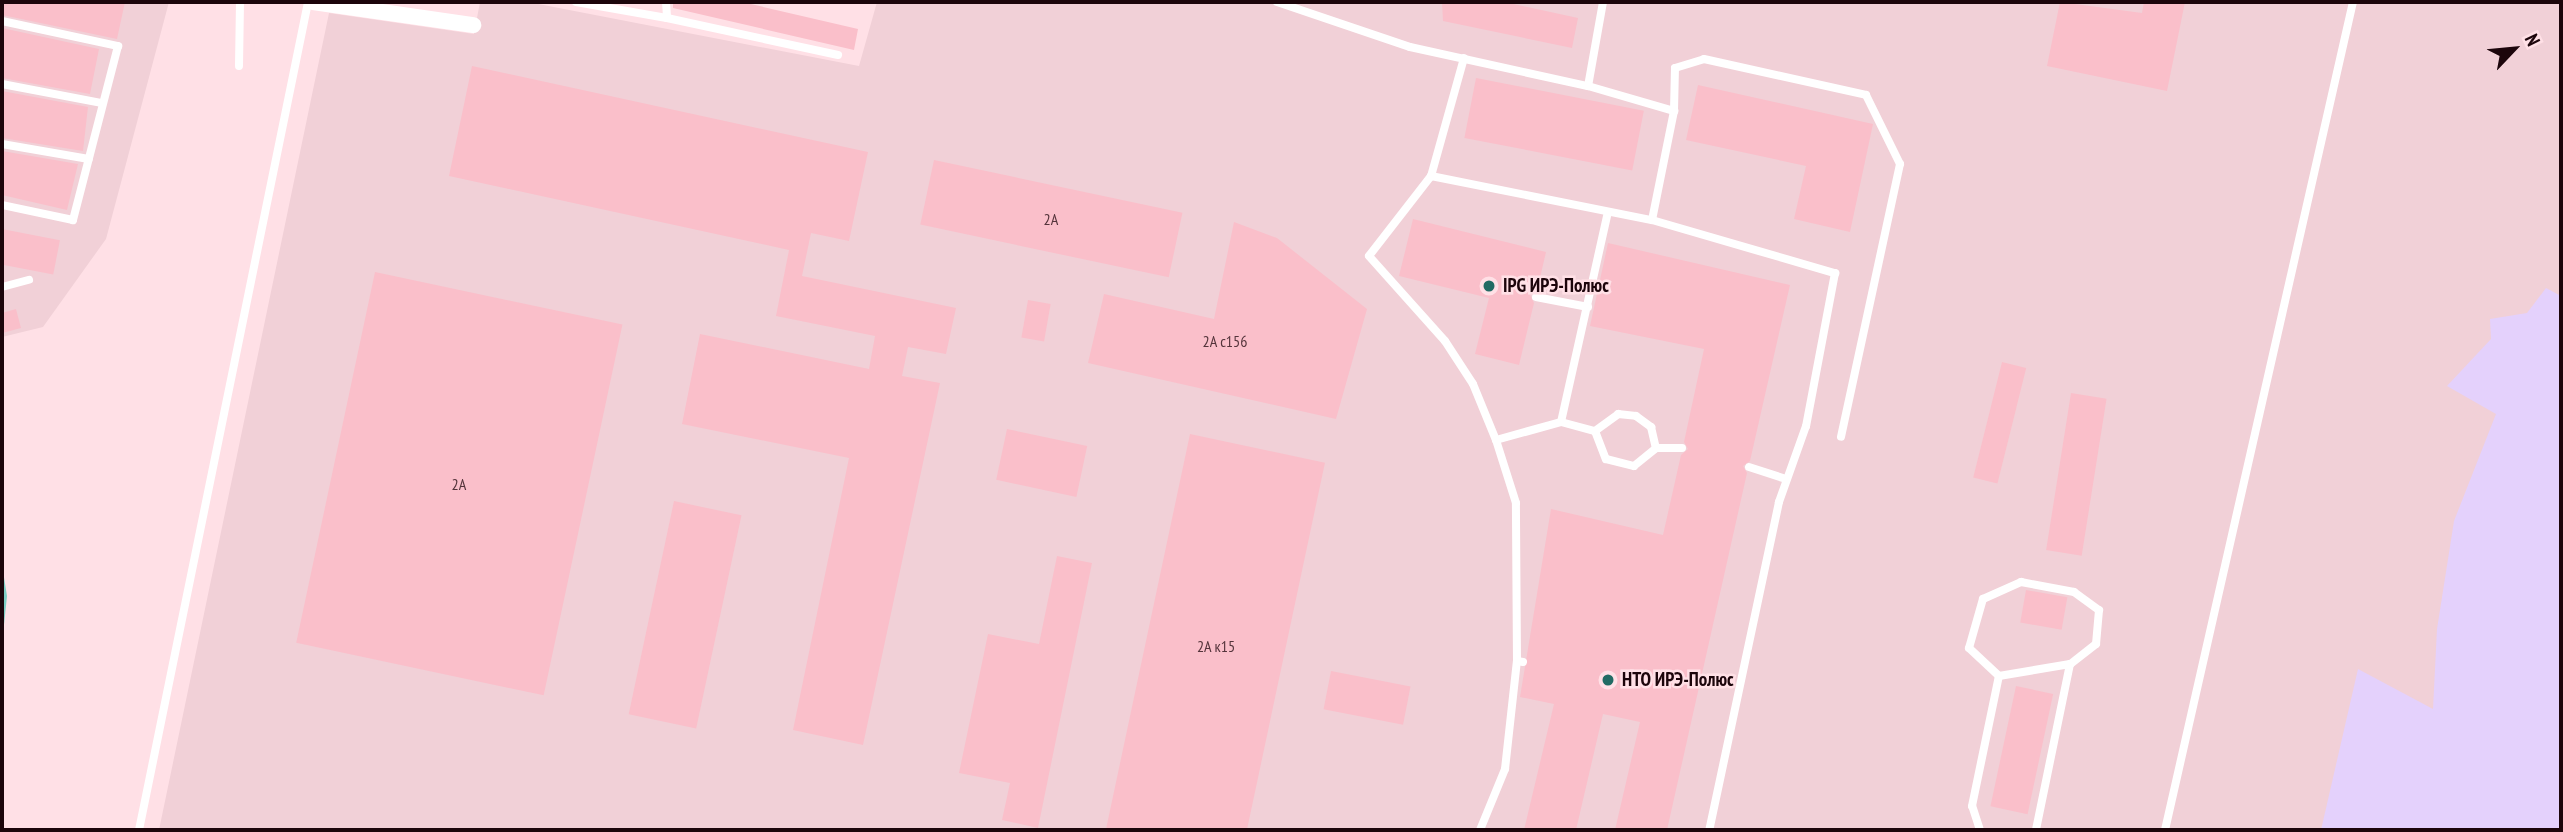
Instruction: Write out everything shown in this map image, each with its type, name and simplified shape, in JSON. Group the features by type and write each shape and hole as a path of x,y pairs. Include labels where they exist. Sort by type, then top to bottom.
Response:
{"street":[{"path":"311,2 473,25"}],"lane":[{"path":"239,66 240,2"},
{"path":"139,830 311,2"},
{"path":"576,2 667,18 838,55"},
{"path":"666,2 667,18"},
{"path":"1277,2 1307,17 1464,58 1588,86 1674,111"},
{"path":"1588,86 1603,2"},
{"path":"2165,830 2354,2"},
{"path":"2,21 118,46 73,220 2,205"},
{"path":"1464,58 1432,176 1369,256 1446,341 1473,384 1496,440 1516,502 1520,661 1505,769 1480,830"},
{"path":"1652,220 1674,111 1675,68 1704,59 1866,95 1900,164 1841,436"},
{"path":"2,83 102,103"},
{"path":"2,144 89,159"},
{"path":"1432,176 1652,220 1835,273 1806,426 1786,480 1709,830"},
{"path":"1561,422 1608,212"},
{"path":"2,286 29,280"},
{"path":"1536,296 1588,307"},
{"path":"1595,431 1618,414 1636,415 1650,427 1656,448"},
{"path":"1496,440 1561,422 1595,431"},
{"path":"1595,431 1606,459 1634,466 1656,448 1682,448"},
{"path":"1749,467 1786,480"},
{"path":"2021,582 2074,592 2099,610 2096,644 2070,664 1999,676 1969,648 1983,599 2021,582"},
{"path":"2036,830 2070,664"},
{"path":"1980,830 1972,806 1999,676"}],"shaded area":[{"path":"2,2 169,2 106,239 43,327 2,337"},
{"path":"480,2 528,2 859,66 877,2 2561,2 2561,830 159,830 329,13 474,34"},
{"path":"2546,288 2561,296 2561,830 2321,830 2358,669 2433,709 2437,629 2454,521 2496,414 2447,386 2491,339 2490,319 2527,313"}],"water":[{"path":"2,565 7,596 2,644"}],"building":[{"path":"2,2 125,2 117,39 2,15"},
{"path":"673,2 742,2 858,29 854,50 673,8"},
{"path":"1442,2 1504,2 1578,18 1572,48 1443,21"},
{"path":"2060,2 2142,13 2144,2 2185,2 2167,91 2047,66"},
{"path":"2,28 99,49 90,94 2,78"},
{"path":"472,66 868,152 849,241 811,233 802,276 956,308 946,354 908,347 902,376 940,383 863,745 793,730 849,458 682,424 700,334 869,369 875,336 776,316 789,250 449,176"},
{"path":"1476,78 1644,111 1632,171 1464,138"},
{"path":"1698,85 1873,124 1850,232 1794,219 1806,166 1686,140"},
{"path":"2,91 88,107 83,151 2,138"},
{"path":"2,151 78,164 67,210 2,195"},
{"path":"934,160 1182,213 1169,277 920,225"},
{"name":"IPG ИРЭ-Полюс","path":"1413,219 1546,252 1537,291 1530,295 1534,303 1519,365 1475,354 1489,298 1399,276"},
{"path":"1234,222 1277,238 1367,309 1336,419 1088,363 1104,294 1214,319"},
{"path":"2,229 60,240 53,275 2,265"},
{"path":"1608,243 1790,285 1750,461 1743,466 1747,473 1667,830 1615,830 1640,722 1603,714 1576,830 1524,830 1554,704 1520,697 1551,509 1663,535 1681,455 1688,449 1684,442 1704,349 1590,326"},
{"path":"375,272 622,325 544,695 296,643"},
{"path":"1028,300 1051,304 1044,341 1021,337"},
{"path":"16,309 21,328 2,333 2,313"},
{"path":"2002,362 2026,368 1997,484 1973,477"},
{"path":"2071,393 2107,399 2082,556 2046,550"},
{"path":"1007,429 1087,446 1076,497 996,480"},
{"path":"1190,434 1325,463 1247,830 1106,830"},
{"path":"674,501 741,515 696,729 629,714"},
{"path":"1057,556 1092,563 1038,828 1002,820 1010,783 959,773 988,634 1039,644"},
{"path":"2026,590 2067,597 2062,630 2020,622"},
{"path":"1331,671 1411,686 1403,725 1324,709"},
{"path":"2016,686 2053,694 2028,814 1990,806"}],"place":[{"name":"IPG ИРЭ-Полюс","path":"1489,286"},
{"name":"НТО ИРЭ-Полюс","path":"1608,680"}]}
